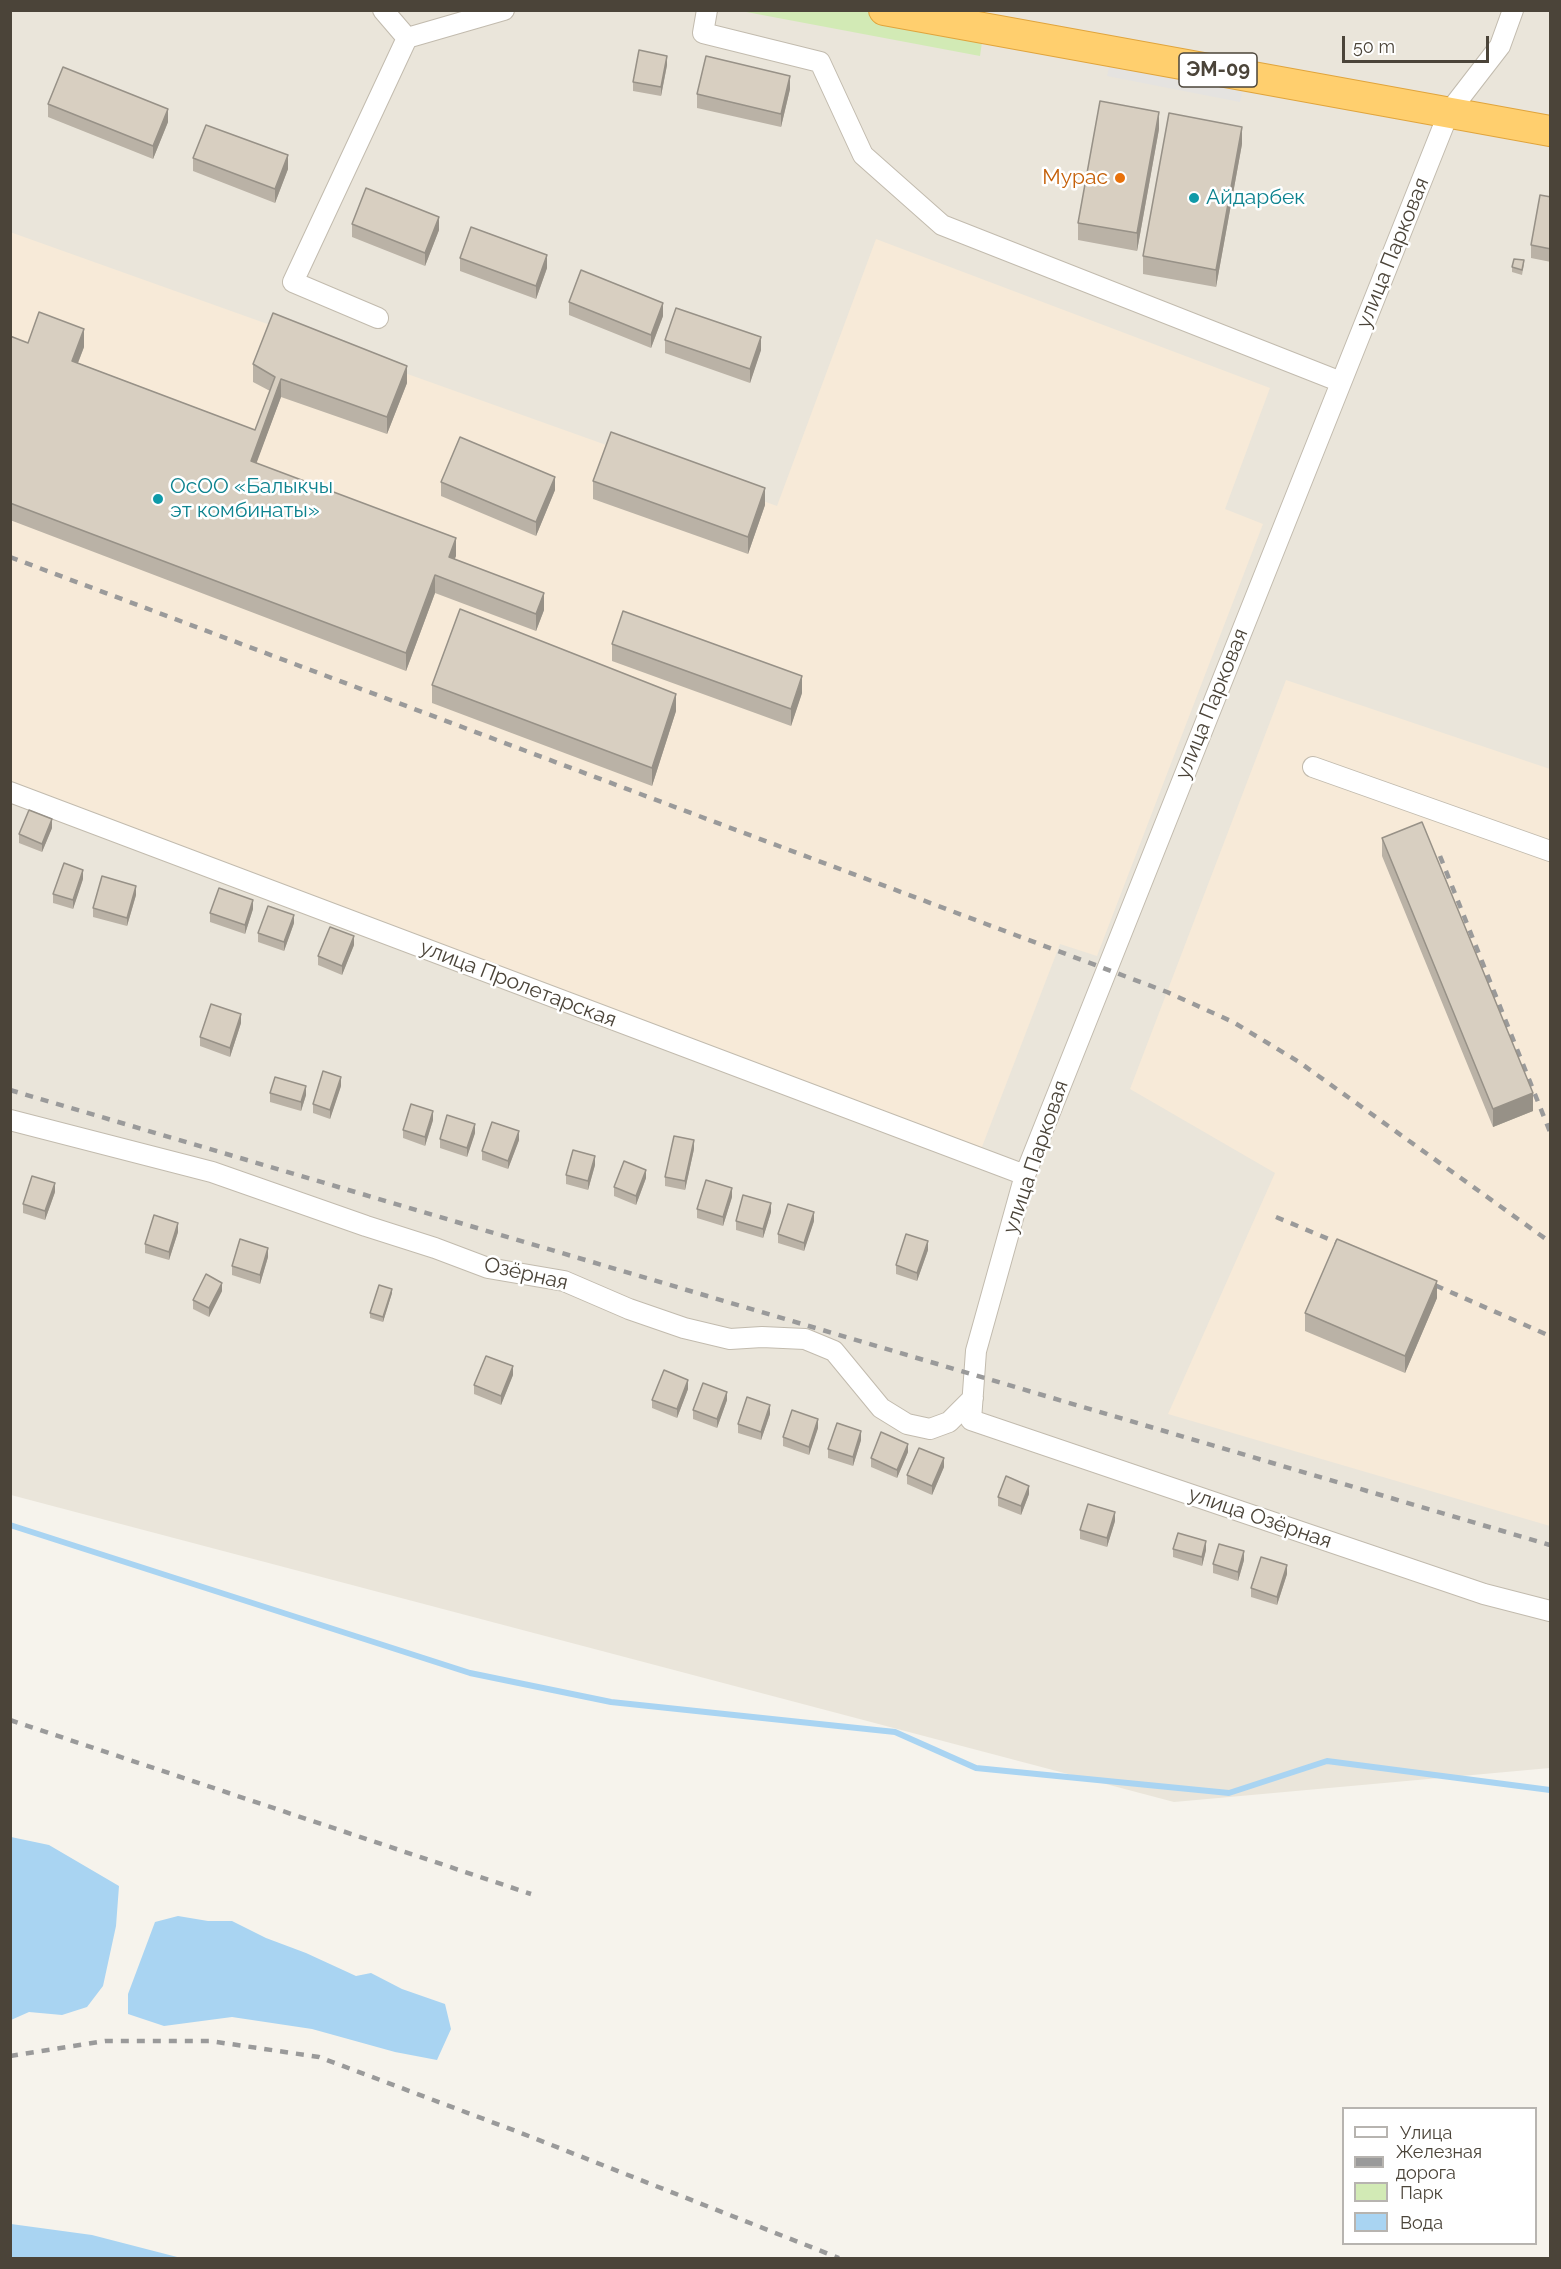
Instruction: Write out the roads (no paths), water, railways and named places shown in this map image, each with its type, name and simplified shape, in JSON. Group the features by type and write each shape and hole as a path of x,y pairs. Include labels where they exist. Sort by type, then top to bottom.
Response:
{"highway":[{"name":"ЭМ-09","path":"884,10 1551,131"}],"street":[{"path":"383,10 407,38"},
{"path":"378,318 292,282 407,38 504,10"},
{"path":"707,10 703,33 820,62 863,155 942,225 1341,382"},
{"name":"улица Парковая","path":"971,1420 976,1351 1025,1175 1449,111 1500,46 1513,10"},
{"path":"1313,767 1551,851"},
{"name":"улица Пролетарская","path":"10,792 1025,1175"},
{"name":"Озёрная","path":"10,1120 212,1172 488,1268 564,1281 684,1328 730,1339 762,1337 805,1339 834,1351 881,1408 907,1424 930,1429 949,1422 973,1398"},
{"name":"улица Озёрная","path":"971,1420 1484,1594 1551,1611"}],"water":[{"path":"11,1837 49,1845 119,1886 116,1926 103,1986 87,2007 62,2015 29,2012 11,2020"},
{"path":"178,1916 208,1921 232,1921 356,1976 371,1973 402,1989 445,2004 451,2029 437,2060 395,2052 312,2029 232,2017 164,2026 128,2014 128,1994 155,1922"},
{"path":"11,2224 92,2235 181,2258 11,2258"}],"waterway":[{"path":"10,1525 470,1673 611,1702 895,1732 976,1768 1229,1793 1327,1761 1550,1790"}],"railway":[{"path":"10,557 1167,992 1233,1022 1299,1062 1550,1242"},
{"path":"1440,856 1550,1132"},
{"path":"10,1090 1550,1545"},
{"path":"1276,1217 1350,1248"},
{"path":"1421,1279 1550,1336"},
{"path":"10,1720 531,1894"},
{"path":"10,2056 105,2041 210,2041 319,2057 521,2133 839,2258"}],"place":[{"name":"Мурас","path":"1120,178"},
{"name":"Айдарбек","path":"1194,198"},
{"name":"ОсОО «Балыкчы эт комбинаты»","path":"158,499"}]}
